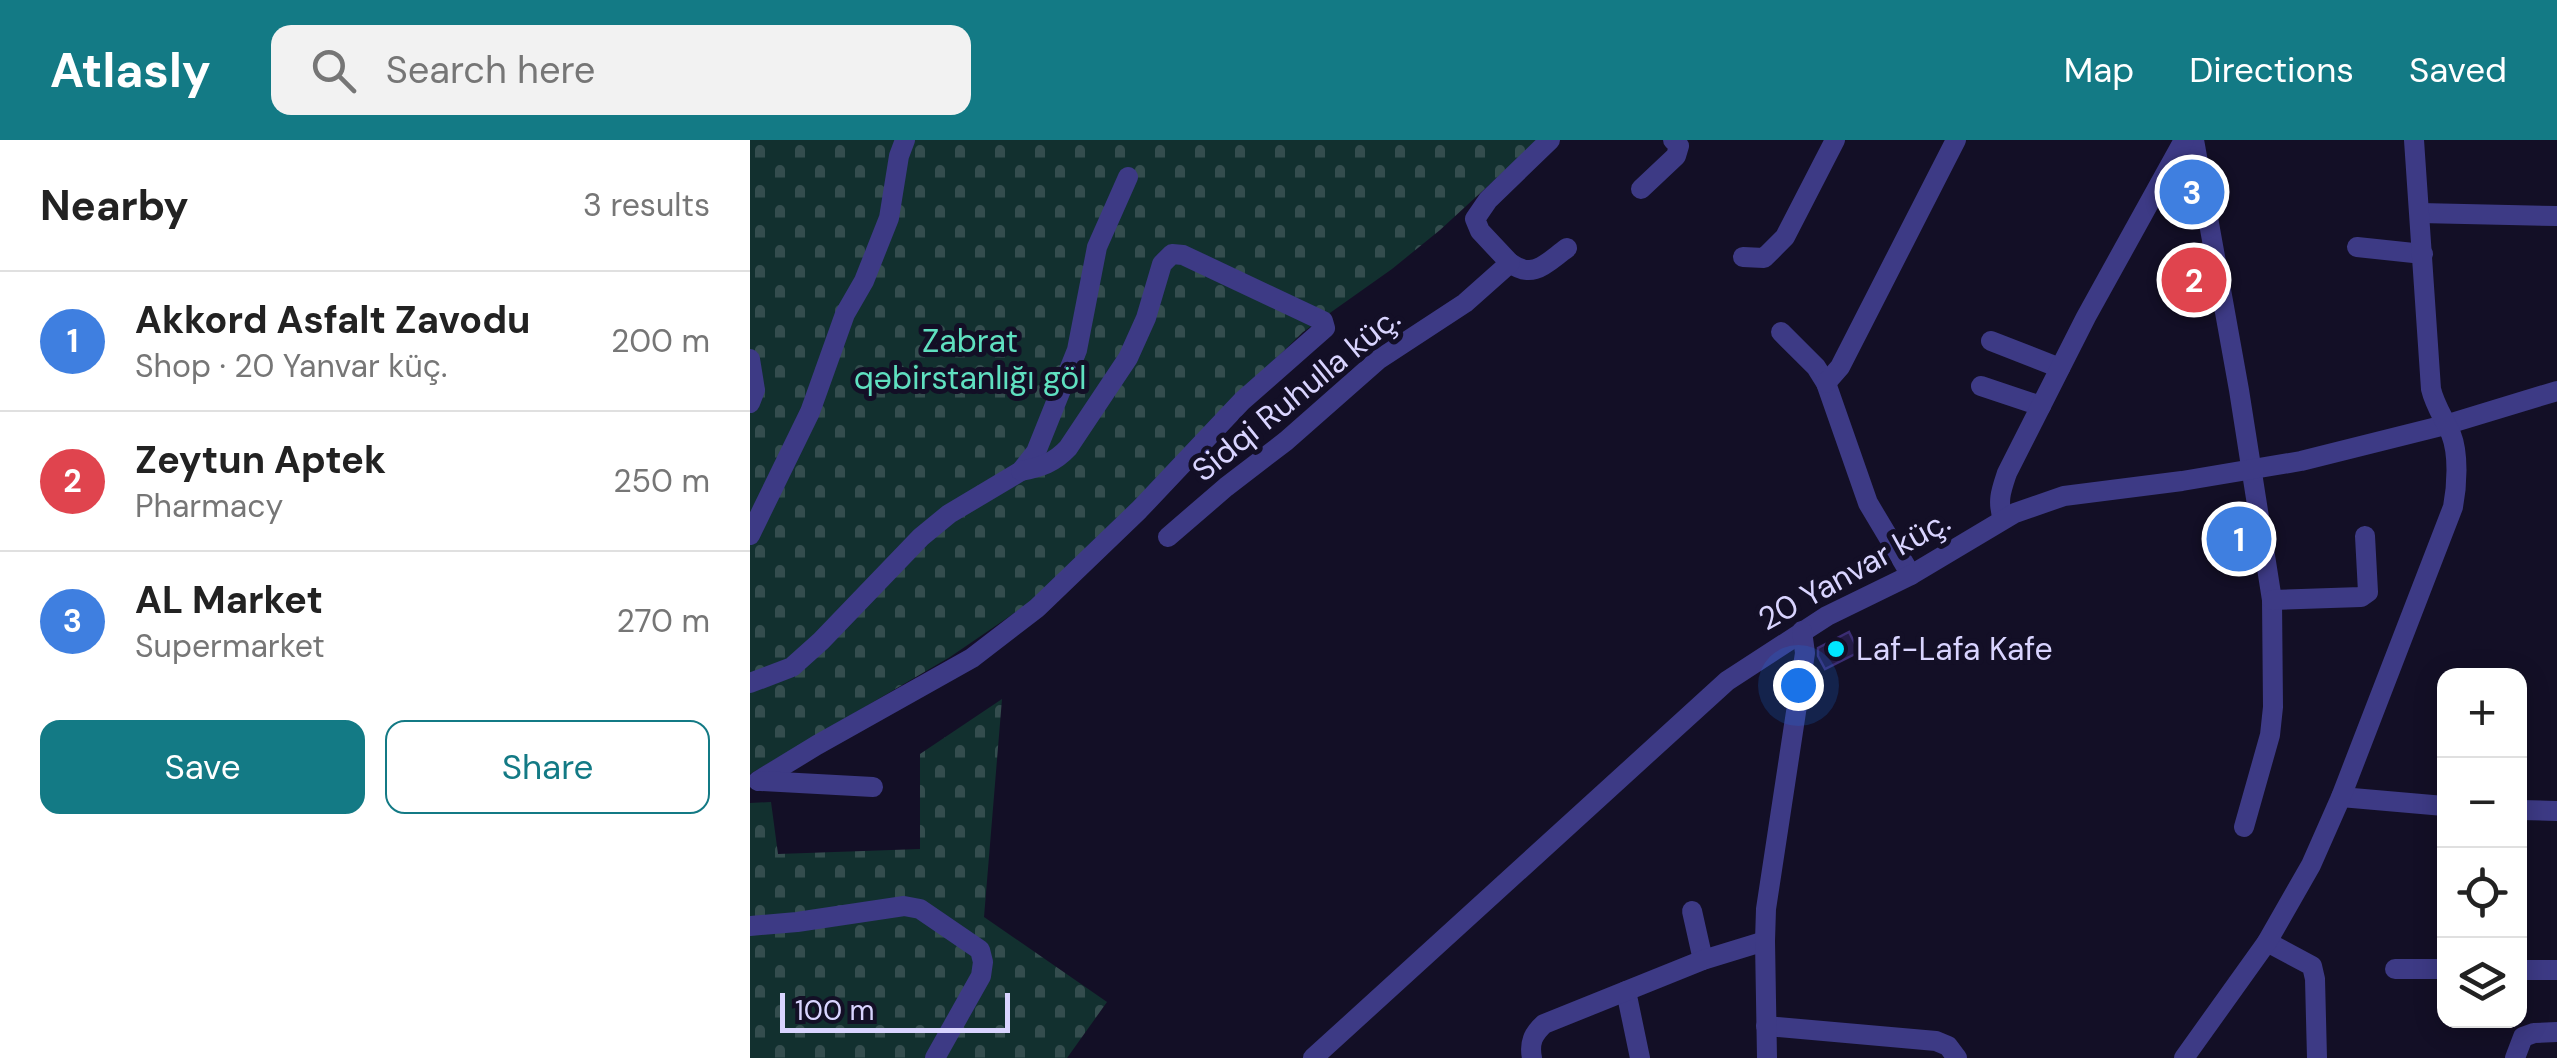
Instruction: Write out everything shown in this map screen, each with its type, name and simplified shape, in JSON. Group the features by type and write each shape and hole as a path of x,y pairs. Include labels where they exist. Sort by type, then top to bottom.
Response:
{"street":[{"path":"750,535 810,412 845,314 864,281 890,218 905,140"},
{"path":"1550,140 1488,200 1475,219 1480,232 1522,272 1530,272 1567,248"},
{"path":"1641,189 1676,156 1679,146 1674,140"},
{"path":"1743,257 1764,258 1785,237 1835,140"},
{"path":"1826,383 1840,367 1956,140"},
{"path":"2003,519 1998,505 2000,494 2041,406 2184,140"},
{"path":"2194,140 2272,600 2270,735 2244,828"},
{"path":"2184,1058 2266,942 2311,865 2453,508 2454,447 2431,389 2414,140"},
{"path":"1021,472 1036,452 1077,350 1098,247 1128,177"},
{"path":"2420,213 2557,216"},
{"path":"2356,247 2423,254"},
{"path":"750,683 792,667 920,537 949,514 1021,472 1056,460 1068,448 1128,358 1146,318 1162,264 1172,254 1183,254 1323,321 1325,328 1242,401 1139,510 1037,608 972,658 754,782"},
{"name":"Sidqi Ruhulla küç.","path":"1168,537 1378,360 1465,302 1510,263"},
{"path":"1781,332 1816,367 1826,383 1868,503 1911,575"},
{"path":"1991,340 2060,368"},
{"path":"750,359 755,390 750,403"},
{"path":"1981,386 2041,406"},
{"name":"20 Yanvar küç.","path":"1314,1058 1703,701 1802,631 1911,575 2003,519 2064,496 2301,460 2557,391"},
{"path":"2272,600 2361,597 2368,592 2365,536"},
{"path":"1767,1058 1766,909 1804,653 1802,631"},
{"path":"754,782 874,787"},
{"path":"2340,797 2437,805"},
{"path":"2527,810 2557,811"},
{"path":"750,926 904,906 920,909 980,950 981,976 935,1058"},
{"path":"1692,911 1703,960"},
{"path":"1532,1058 1532,1040 1544,1024 1703,960 1764,941"},
{"path":"2266,942 2312,966 2317,1058"},
{"path":"2394,969 2437,969"},
{"path":"2527,970 2557,970"},
{"path":"1626,991 1640,1058"},
{"path":"1766,1026 1936,1041 1948,1046 1957,1058"},
{"path":"2514,1058 2523,1037 2557,1032"}],"green space":[{"name":"Zabrat qəbirstanlığı göl","path":"750,140 1538,140 1440,230 1303,332 1130,511 1029,603 950,657 750,774"},
{"path":"1002,699 984,917 1107,1002 1067,1058 750,1058 750,803 771,802 778,854 920,849 920,754"}],"building":[{"path":"1849,632 1859,652 1825,669 1818,648"}],"place":[{"name":"AL Market","path":"2192,192"},
{"name":"Zeytun Aptek","path":"2194,280"},
{"name":"Akkord Asfalt Zavodu","path":"2239,539"},
{"name":"Laf-Lafa Kafe","path":"1836,649"}]}
